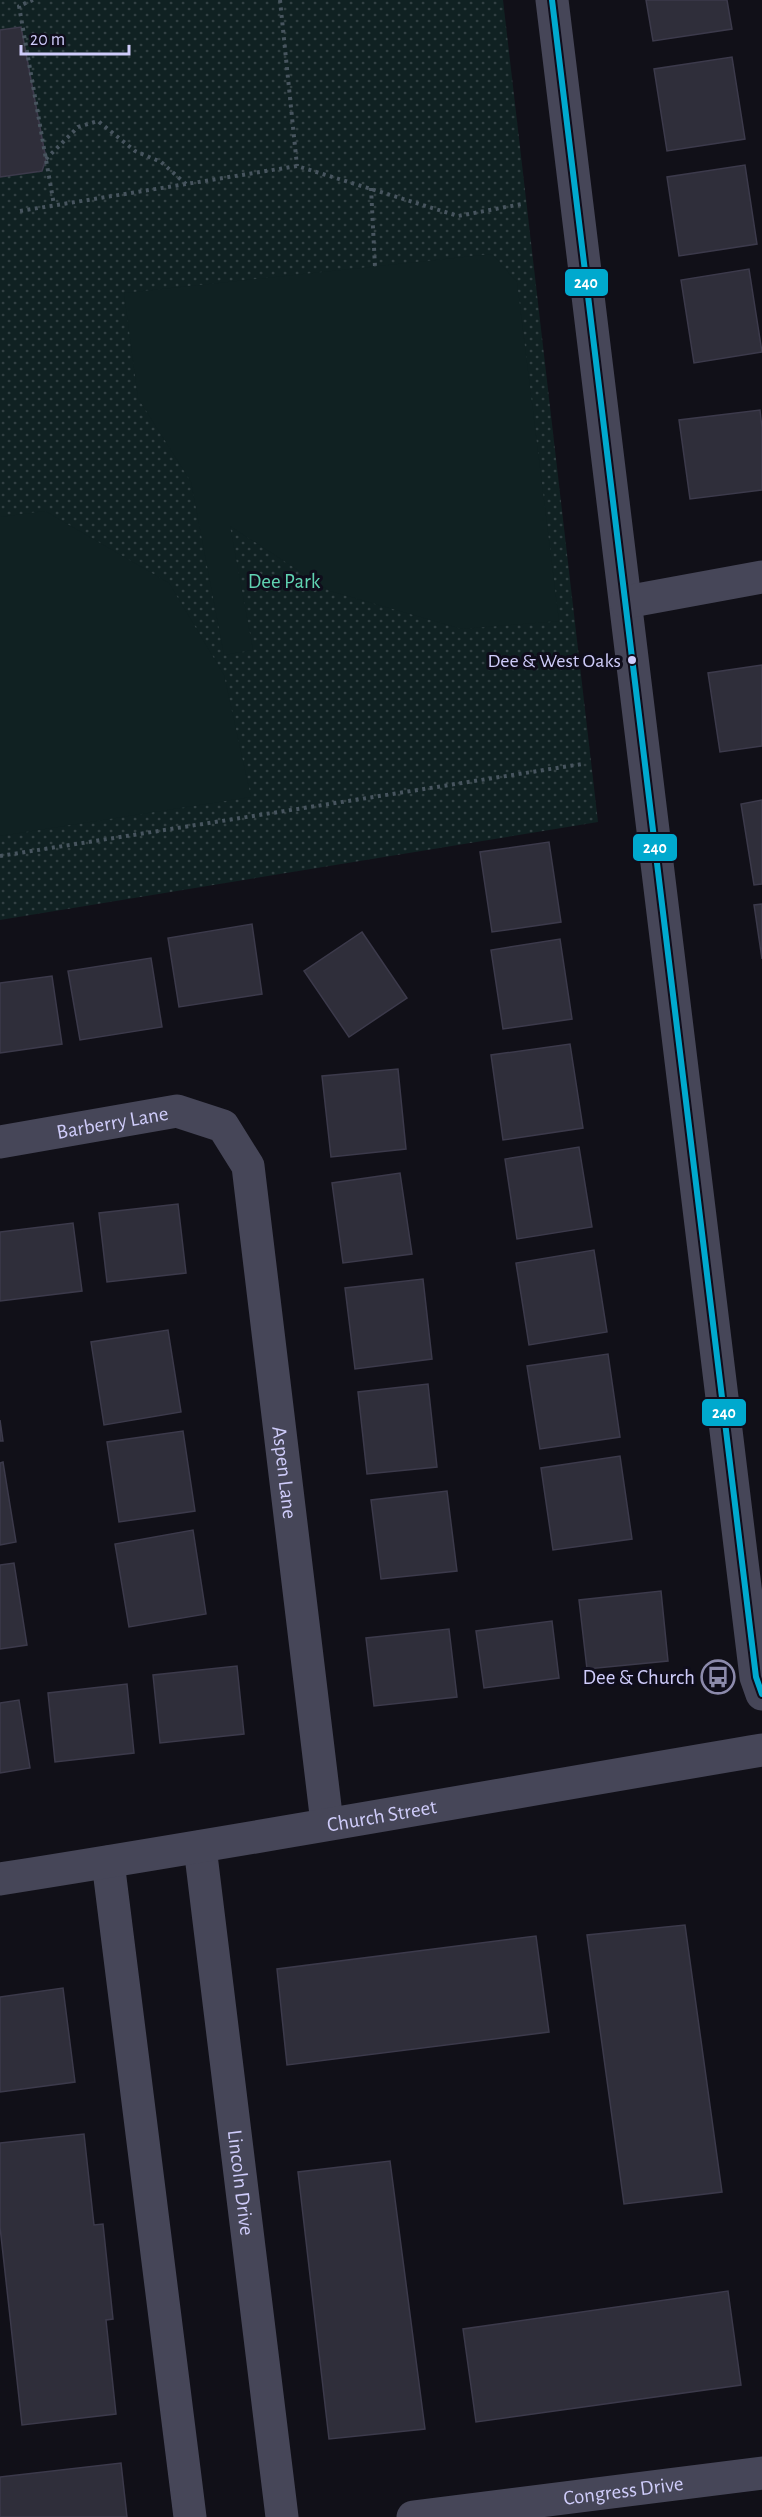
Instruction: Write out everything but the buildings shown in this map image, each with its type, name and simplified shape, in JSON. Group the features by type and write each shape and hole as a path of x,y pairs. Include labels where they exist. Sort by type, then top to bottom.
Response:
{"street":[{"path":"552,0 755,1665 762,1694"},
{"path":"626,602 762,578"},
{"name":"Barberry Lane","path":"0,1143 177,1112 223,1126"},
{"name":"Aspen Lane","path":"223,1126 248,1166 327,1823"},
{"name":"Church Street","path":"0,1880 762,1750"},
{"name":"Lincoln Drive","path":"200,1847 282,2517"},
{"path":"108,1862 190,2517"},
{"name":"Congress Drive","path":"413,2517 762,2473"}],"path":[{"path":"33,0 19,6 54,205"},
{"path":"280,0 297,166"},
{"path":"46,159 78,127 98,121 135,151 161,162 187,184"},
{"path":"20,211 297,166 458,216 522,204"},
{"path":"371,188 375,267"},
{"path":"0,856 582,764"}],"green space":[{"name":"Dee Park","path":"0,0 503,0 598,822 0,920"},
{"path":"492,254 517,282 559,621 462,629 330,591 230,526 253,650 224,655 191,482 138,398 124,293"},
{"path":"45,511 169,583 224,675 251,797 0,836 0,517"}],"transit line":[{"name":"240","path":"552,0 756,1677 762,1694"}],"place":[{"name":"Dee & West Oaks","path":"632,660"},
{"name":"Dee & Church","path":"718,1677"}]}
